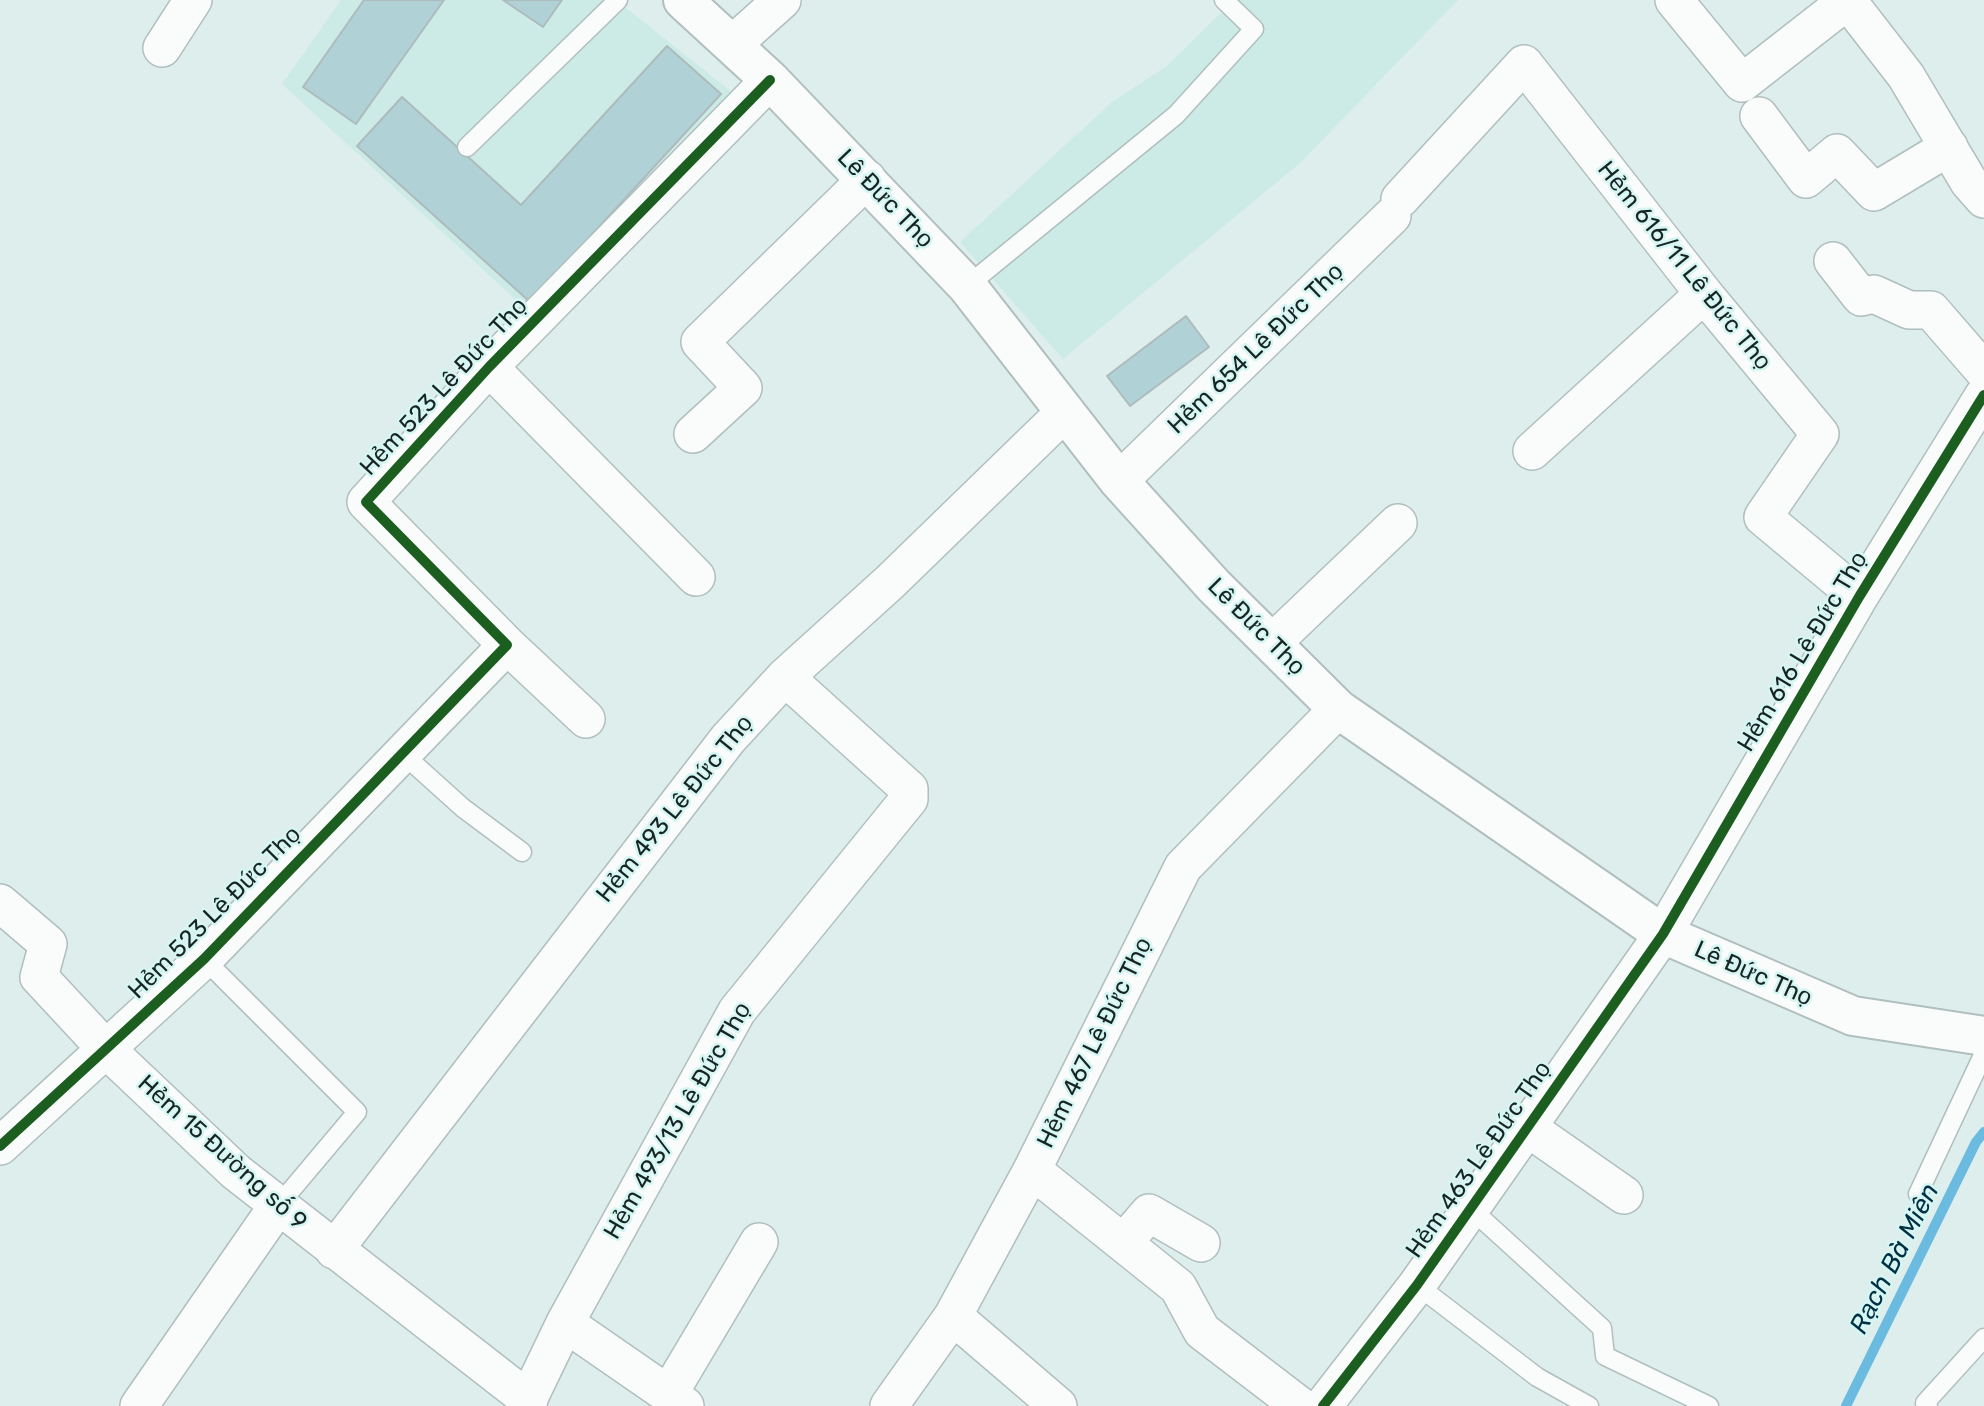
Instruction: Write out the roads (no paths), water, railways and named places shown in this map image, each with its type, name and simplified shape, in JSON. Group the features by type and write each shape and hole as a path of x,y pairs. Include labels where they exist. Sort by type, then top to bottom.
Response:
{"main road":[{"name":"Lê Đức Thọ","path":"683,0 770,80 967,286 1119,481 1214,586 1338,709 1663,933 1853,1016 1984,1037"}],"street":[{"path":"162,47 193,0"},
{"path":"733,44 782,0"},
{"path":"1674,0 1742,83 1847,1 1906,76 1969,182 1984,198"},
{"name":"Hẻm 616/11 Lê Đức Thọ","path":"1396,208 1524,64 1703,293 1820,434 1763,517 1859,597"},
{"name":"Hẻm 523 Lê Đức Thọ","path":"0,1146 204,959 507,645 366,502 489,367 770,80"},
{"path":"1759,116 1806,179 1837,153 1874,192 1948,147"},
{"path":"693,434 743,388 700,342 867,179"},
{"name":"Hẻm 654 Lê Đức Thọ","path":"1119,481 1396,208"},
{"path":"1833,261 1860,297 1874,293 1909,310 1931,310 1983,395"},
{"path":"1532,450 1703,293"},
{"path":"489,367 696,578"},
{"name":"Hẻm 616 Lê Đức Thọ","path":"1663,933 1859,597 1983,395"},
{"name":"Hẻm 493 Lê Đức Thọ","path":"334,1250 728,739 785,677 890,582 1065,412"},
{"path":"1272,643 1398,523"},
{"path":"507,645 586,719"},
{"name":"Hẻm 493/13 Lê Đức Thọ","path":"527,1403 565,1323 737,1010 909,799 909,789 785,677"},
{"name":"Hẻm 467 Lê Đức Thọ","path":"889,1406 953,1316 1032,1170 1183,867 1338,709"},
{"name":"Hẻm 15 Đường số 9","path":"0,903 48,944 39,977 105,1048 236,1172 277,1207 527,1403"},
{"name":"Hẻm 463 Lê Đức Thọ","path":"1318,1406 1417,1285 1663,933"},
{"path":"1528,1128 1624,1195"},
{"path":"1032,1170 1178,1287 1202,1331 1318,1406"},
{"path":"139,1406 277,1207"},
{"path":"1124,1242 1149,1213 1201,1243"},
{"path":"565,1323 676,1400 759,1242"},
{"path":"953,1316 1058,1406"}],"lane":[{"path":"467,147 618,0"},
{"path":"967,286 1176,115 1254,29 1224,0"},
{"path":"402,754 463,808 522,852"},
{"path":"204,959 357,1112 277,1207"},
{"path":"1918,1194 1984,1053"},
{"path":"1471,1208 1602,1328 1605,1356 1709,1406"},
{"path":"1417,1285 1537,1377 1589,1406"},
{"path":"1928,1406 1925,1403 1984,1338"}],"waterway":[{"name":"Rạch Bà Miên","path":"1846,1406 1976,1142 1984,1132"}]}
